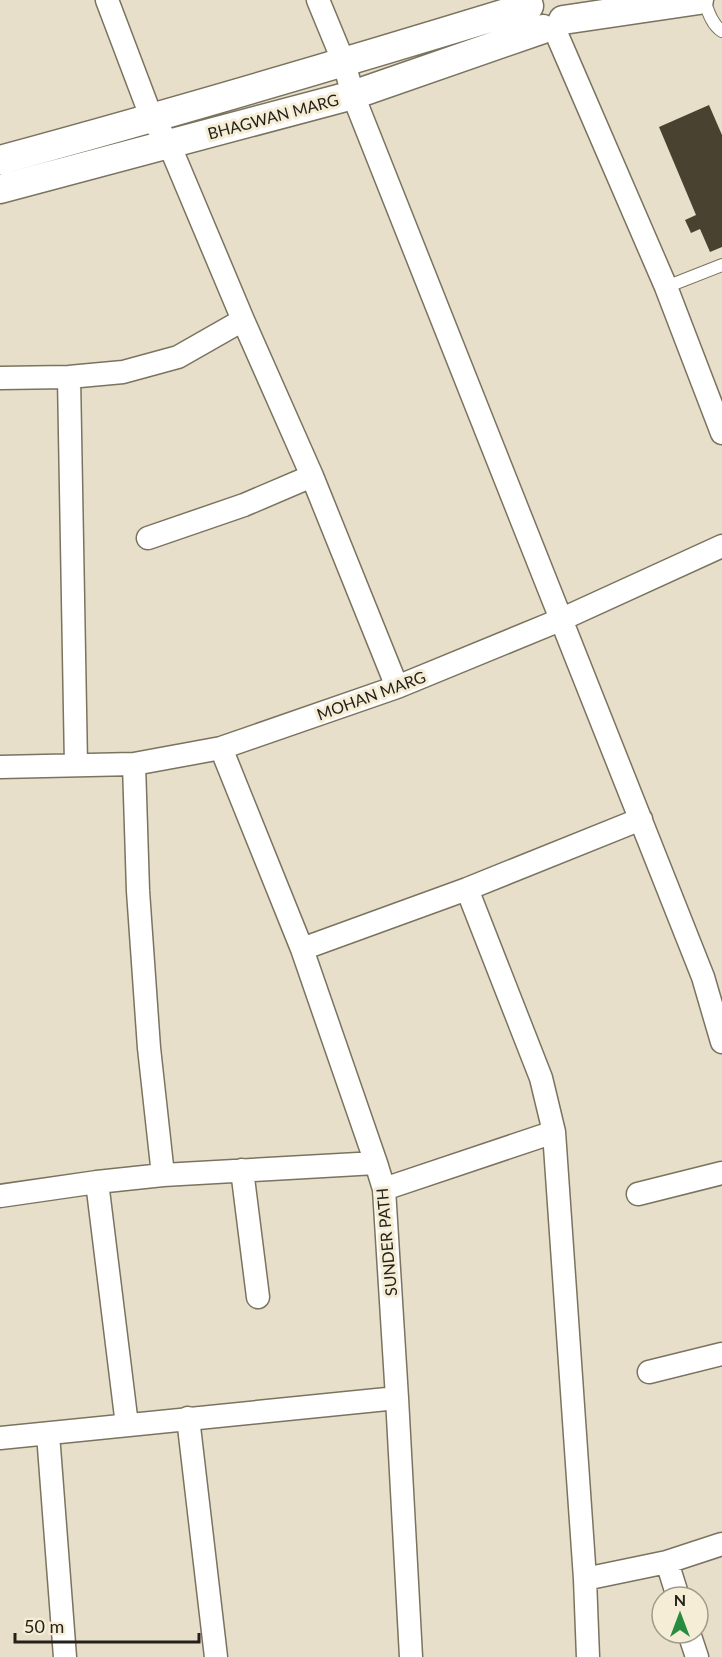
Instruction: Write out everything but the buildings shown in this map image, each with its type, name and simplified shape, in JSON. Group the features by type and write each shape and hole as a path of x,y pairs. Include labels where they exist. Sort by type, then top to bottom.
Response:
{"street":[{"path":"106,0 152,119 169,144 312,476 397,687"},
{"path":"318,0 344,63 353,95 703,977 722,1042"},
{"name":"BHAGWAN MARG","path":"0,160 344,63 547,14 699,0"},
{"path":"547,14 666,287 722,433"},
{"name":"BHAGWAN MARG","path":"0,189 353,95 547,14"},
{"path":"0,378 69,377 123,372 177,357 243,320"},
{"path":"69,377 76,765"},
{"path":"148,538 244,505 312,476"},
{"name":"MOHAN MARG","path":"0,767 134,764 222,748 397,687 560,620 722,546"},
{"name":"SUNDER PATH","path":"222,748 302,949 384,1189 411,1657"},
{"path":"134,764 138,891 149,1048 163,1175"},
{"path":"302,949 467,889 641,819"},
{"path":"467,889 541,1078 554,1132 585,1579 588,1657"},
{"path":"384,1189 554,1132"},
{"path":"1,1190 163,1175 376,1162"},
{"path":"242,1170 258,1297"},
{"path":"638,1194 722,1173"},
{"path":"97,1182 127,1425"},
{"path":"649,1372 722,1354"},
{"path":"0,1438 397,1398"},
{"path":"188,1418 216,1657"},
{"path":"48,1434 66,1657"},
{"path":"585,1579 667,1562 722,1544"},
{"path":"667,1562 674,1585"}],"lane":[{"path":"704,0 713,23 722,32"},
{"path":"666,287 722,266"}]}
